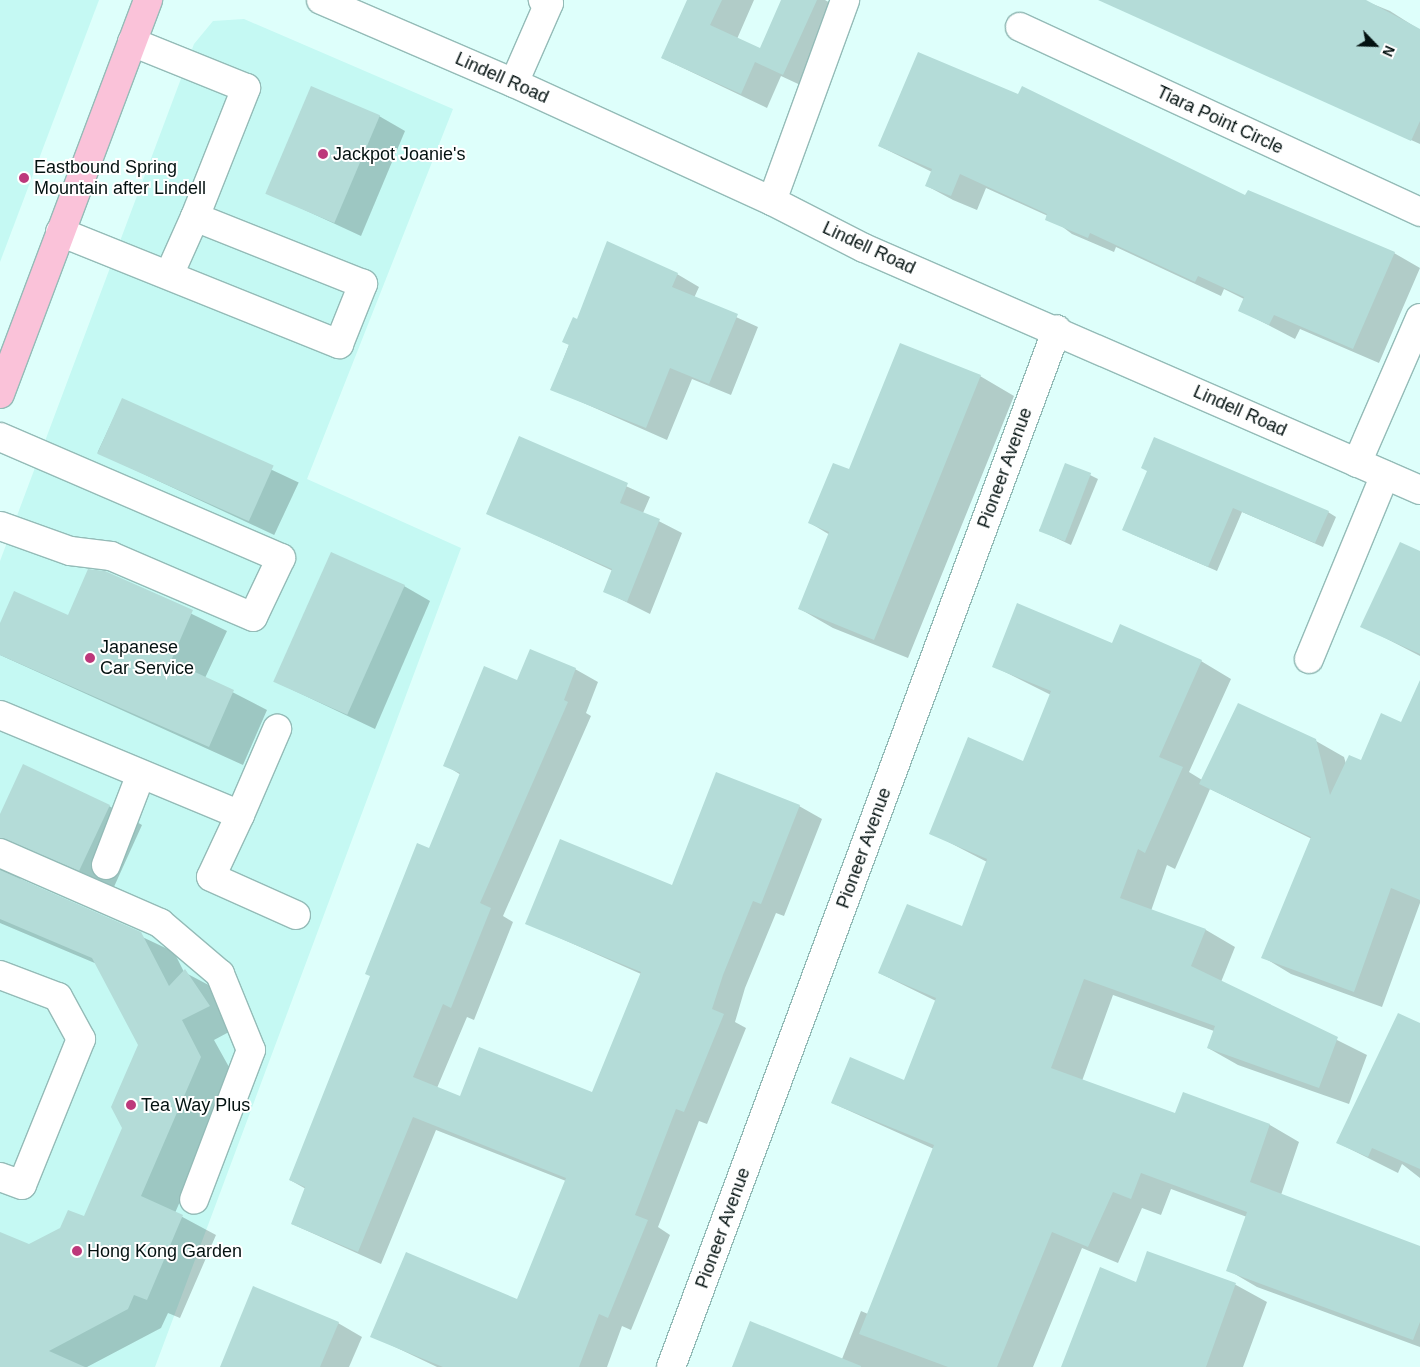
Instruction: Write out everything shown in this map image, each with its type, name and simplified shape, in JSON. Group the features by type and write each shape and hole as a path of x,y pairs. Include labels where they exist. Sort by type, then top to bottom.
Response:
{"main road":[{"path":"0,394 148,0"}],"street":[{"name":"Lindell Road","path":"321,0 514,83 772,201 864,248 1057,329 1420,490"},
{"path":"514,83 549,3 543,0"},
{"path":"772,201 845,0"},
{"name":"Tiara Point Circle","path":"1020,27 1420,212"},
{"path":"132,42 246,88 195,217 169,275"},
{"path":"60,232 339,344 363,284 195,217"},
{"path":"1357,463 1420,318"},
{"name":"Pioneer Avenue","path":"671,1367 1057,329"},
{"path":"0,437 281,558 253,617 111,556 70,551 0,526"},
{"path":"1309,659 1385,475"},
{"path":"0,716 240,815"},
{"path":"277,729 211,878 296,915"},
{"path":"106,865 141,774"},
{"path":"0,853 160,923 220,974 250,1050 194,1200"},
{"path":"0,975 58,998 81,1039 22,1185 0,1177"}],"shaded area":[{"path":"0,0 99,0 0,262"},
{"path":"244,19 453,109 307,479 461,548 155,1367 0,1367 0,561 194,44 213,21"}],"building":[{"path":"687,0 722,0 710,25 760,48 781,0 817,0 783,75 755,62 741,94 661,58"},
{"path":"1098,0 1366,0 1420,29 1420,121 1411,141"},
{"path":"918,52 1018,94 1022,86 1245,195 1248,190 1395,252 1353,349 1274,315 1269,325 1238,311 1244,297 1198,276 1195,282 1090,233 1088,238 1045,220 1047,214 960,174 951,196 925,186 932,169 878,146"},
{"name":"Jackpot Joanie's","path":"311,86 380,115 334,223 265,194"},
{"path":"607,241 678,273 672,287 738,314 709,384 670,368 646,428 550,390 569,345 562,342 573,317 577,319"},
{"path":"900,343 981,375 874,640 798,609 829,532 808,523 833,463 849,469"},
{"path":"122,398 274,466 249,521 97,454"},
{"path":"519,436 628,483 620,503 660,519 627,602 603,592 612,569 486,514"},
{"path":"1154,437 1329,511 1315,543 1233,508 1208,567 1122,530 1147,471 1141,468"},
{"path":"1065,463 1091,473 1065,541 1039,531"},
{"path":"1400,542 1420,551 1420,654 1360,627"},
{"path":"331,552 405,585 347,715 273,682"},
{"name":"Japanese Car Service","path":"88,569 105,571 193,610 171,661 234,690 209,747 0,655 0,623 14,591 68,615"},
{"path":"1017,603 1112,643 1120,624 1202,660 1159,757 1183,767 1145,853 1138,849 1120,898 1206,929 1191,966 1338,1037 1319,1088 1207,1048 1215,1026 1084,979 1051,1068 1175,1113 1183,1092 1270,1124 1250,1182 1420,1246 1420,1322 1413,1340 1226,1271 1247,1212 1141,1173 1131,1199 1113,1192 1088,1247 1052,1232 997,1367 948,1367 859,1334 934,1145 831,1103 850,1057 904,1080 936,998 878,973 907,904 962,926 987,859 929,834 968,737 1023,761 1051,691 992,667"},
{"path":"530,649 576,668 564,700 568,702 480,903 491,908 451,1008 443,1004 413,1077 460,1096 479,1047 592,1092 641,972 525,924 560,839 672,885 716,772 800,805 761,904 753,901 723,975 712,1009 724,1014 684,1112 676,1109 635,1215 648,1220 608,1318 599,1314 579,1367 443,1367 370,1337 406,1252 517,1299 566,1178 413,1117 358,1252 291,1224 305,1187 289,1180 370,976 365,974 417,843 429,848 460,773 443,766 484,666 517,680"},
{"path":"1420,680 1420,900 1391,888 1354,992 1261,958 1311,837 1199,784 1238,703 1316,739 1330,795 1349,755 1361,760 1381,713 1401,722"},
{"path":"23,764 110,805 79,871 0,838 0,814"},
{"path":"0,870 141,932 169,986 185,969 210,1006 182,1020 201,1057 141,1196 183,1215 147,1300 134,1295 128,1309 49,1351 85,1367 0,1367 0,1232 29,1244 60,1228 68,1210 84,1216 122,1128 111,1107 138,1045 92,958 0,919"},
{"path":"1398,1013 1420,1023 1420,1169 1372,1148 1368,1157 1336,1143"},
{"path":"1147,1251 1236,1283 1206,1367 1061,1367 1100,1267 1136,1282"},
{"path":"253,1286 339,1322 320,1367 220,1367"},
{"path":"750,1321 861,1366 861,1367 732,1367"}],"place":[{"name":"Jackpot Joanie's","path":"323,154"},
{"name":"Eastbound Spring Mountain after Lindell","path":"24,178"},
{"name":"Japanese Car Service","path":"90,658"},
{"name":"Tea Way Plus","path":"131,1105"},
{"name":"Hong Kong Garden","path":"77,1251"}]}
